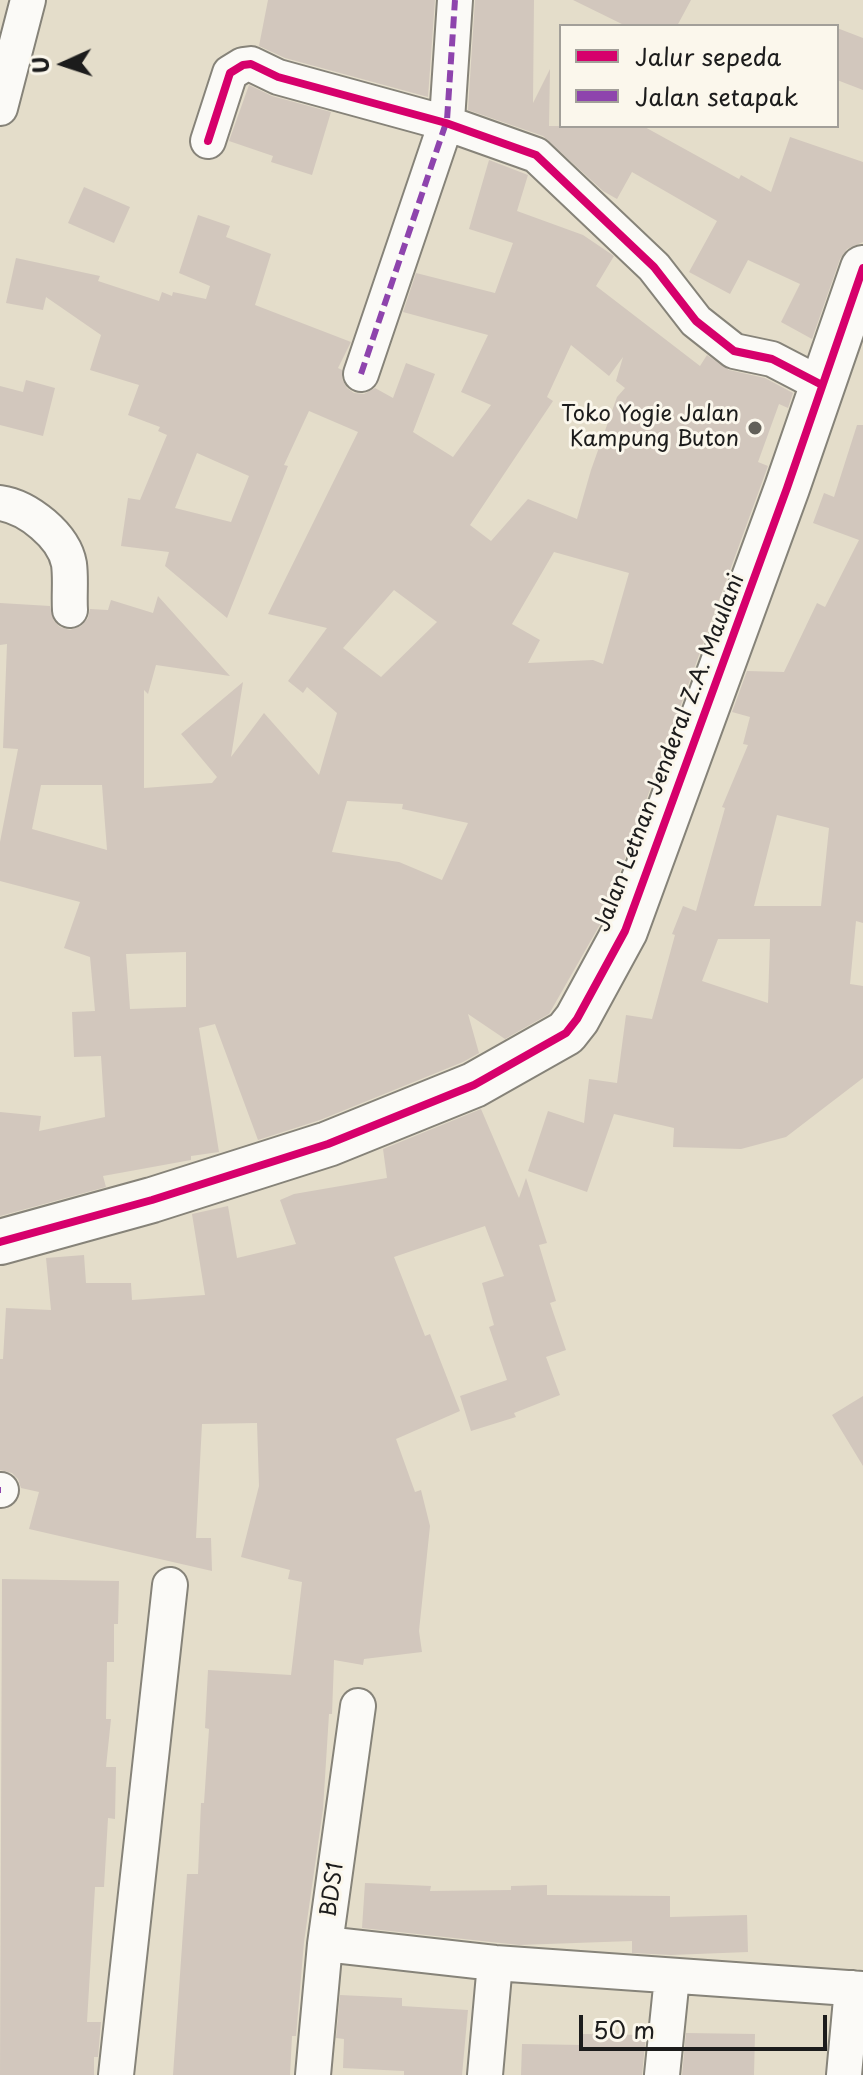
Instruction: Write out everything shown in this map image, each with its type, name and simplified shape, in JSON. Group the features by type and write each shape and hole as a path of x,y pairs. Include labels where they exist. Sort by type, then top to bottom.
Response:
{"street":[{"path":"0,108 28,0"},
{"path":"361,374 446,123 455,0"},
{"path":"208,141 230,73 251,64 278,77 446,123 536,155 654,267 696,321 734,351 772,359 822,385"},
{"name":"Jalan Letnan Jenderal Z.A. Maulani","path":"0,1242 152,1200 328,1144 474,1085 566,1033 577,1019 625,931 787,488 863,268"},
{"path":"0,503 9,504 33,518 56,536 69,562 70,610"},
{"path":"116,2075 170,1585"},
{"name":"BDS1","path":"313,2075 325,1944 358,1706"},
{"path":"325,1944 495,1963 857,1988 844,2075"},
{"path":"485,2075 495,1963"},
{"path":"662,2075 672,1977"}],"building":[{"path":"268,0 435,0 428,97 285,58 259,46"},
{"path":"475,0 534,0 533,103 550,69 549,126 647,128 739,179 741,175 771,192 790,137 863,162 863,242 847,249 840,259 812,339 781,322 800,284 748,260 730,294 689,272 717,221 632,172 617,199 603,191 543,136 468,110"},
{"path":"573,0 691,0 678,24 622,24"},
{"path":"839,29 863,38 863,90 839,81"},
{"path":"249,85 272,96 331,112 312,175 271,162 273,156 229,141"},
{"path":"489,160 528,175 517,211 583,235 614,256 596,286 700,366 707,355 729,370 765,378 793,393 788,408 779,404 758,462 768,466 602,921 549,1014 505,1039 468,1014 479,1053 320,1120 258,1140 215,1024 199,1028 219,1152 103,1176 106,1187 0,1216 0,1112 41,1116 39,1131 105,1117 101,1056 74,1057 72,1012 95,1011 90,957 64,948 80,902 0,881 0,842 18,749 3,748 7,644 0,645 0,603 50,606 54,621 70,630 81,626 88,618 90,609 108,610 111,600 153,613 158,596 230,676 156,665 148,694 144,690 144,788 212,783 217,777 181,734 243,682 231,757 264,713 319,775 337,713 307,687 303,693 288,681 327,628 268,614 358,432 309,411 284,465 288,466 227,618 165,566 169,552 121,546 128,498 140,500 167,435 158,431 160,427 128,415 139,385 90,370 101,335 46,297 43,310 6,303 16,258 100,276 98,281 159,301 162,292 206,299 210,286 179,273 198,215 230,226 226,237 271,254 255,305 351,342 338,368 342,370 342,379 347,388 364,394 375,388 393,398 406,363 435,374 413,432 453,457 491,405 461,392 488,335 403,312 416,273 495,293 513,243 469,229","holes":["571,345 609,376 623,357 616,381 625,388 617,397 577,519 528,499 491,541 470,525 553,401 547,397","197,453 249,476 231,522 175,508","554,552 629,573 603,664 593,660 528,663 540,640 512,624","394,590 437,622 381,677 343,648","41,785 102,785 107,850 32,829","347,801 403,804 402,809 468,823 442,880 399,862 332,852","186,952 186,1007 130,1009 126,954"]},
{"path":"84,187 130,207 114,243 68,223"},
{"path":"26,380 55,388 43,436 0,425 0,386 23,392"},
{"path":"857,425 863,425 863,923 856,921 850,984 863,986 863,1078 786,1137 741,1149 673,1147 674,1128 614,1114 587,1192 528,1171 548,1111 584,1123 589,1079 617,1083 626,1015 652,1019 675,935 672,934 683,906 696,911 725,808 722,807 748,745 743,744 750,717 732,712 747,671 784,672 817,603 825,607 859,540 813,523 824,493 834,497","holes":["777,815 829,828 821,906 754,906","718,939 770,939 768,1003 702,981"]},
{"path":"481,1109 519,1198 526,1178 547,1243 539,1245 556,1301 550,1303 566,1350 546,1357 560,1395 514,1413 516,1417 471,1431 460,1396 507,1380 489,1327 494,1325 482,1283 504,1276 485,1226 394,1257 425,1336 430,1334 460,1411 396,1439 415,1492 421,1490 430,1526 419,1631 422,1652 364,1659 363,1665 334,1660 323,1809 304,1942 296,2036 292,2036 290,2075 173,2075 187,1874 198,1874 209,1729 205,1728 208,1670 291,1675 302,1582 288,1579 290,1570 241,1557 259,1486 257,1423 202,1424 196,1538 211,1538 212,1571 29,1529 39,1492 21,1488 12,1473 0,1470 0,1359 3,1359 6,1308 51,1310 46,1258 84,1255 86,1283 131,1283 132,1300 205,1295 192,1214 228,1206 237,1258 296,1244 280,1200 294,1194 387,1178 383,1149"},
{"path":"863,1396 863,1466 832,1415"},
{"path":"2,1579 119,1581 114,1662 107,1662 106,1719 111,1719 106,1767 116,1767 115,1819 108,1818 104,1887 95,1887 87,2022 101,2022 94,2075 0,2075"},
{"path":"365,1883 431,1886 430,1891 511,1890 511,1886 547,1885 547,1895 670,1896 670,1917 747,1915 748,1952 632,1953 632,1941 519,1945 362,1928"},
{"path":"340,1995 402,1998 402,2006 468,2010 462,2075 404,2075 404,2071 343,2068 344,2039 336,2038"},
{"path":"686,2033 755,2034 754,2075 682,2075"},
{"path":"582,2034 646,2035 642,2075 521,2075 522,2044 582,2045"}],"marked path":[{"path":"361,374 447,120 455,0"}],"cycle path":[{"path":"208,141 230,73 251,64 278,77 446,123 536,155 654,267 696,321 734,351 772,359 822,385"},
{"path":"0,1242 152,1200 328,1144 474,1085 566,1033 577,1019 625,931 787,488 863,268"}],"place":[{"name":"Toko Yogie Jalan Kampung Buton","path":"755,428"}]}
